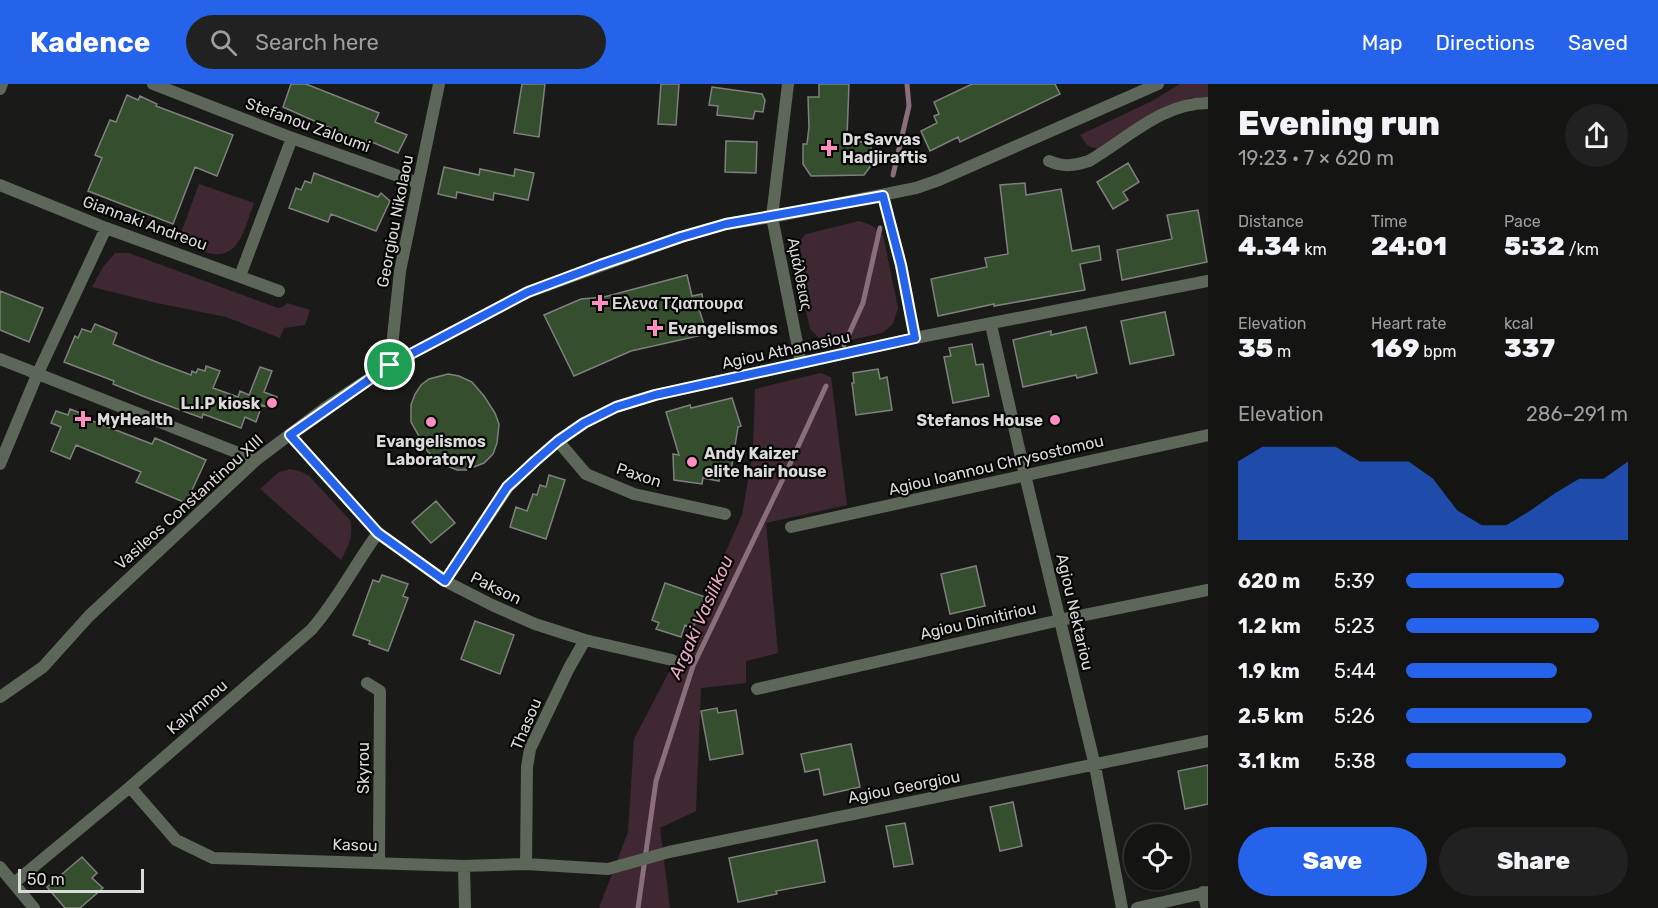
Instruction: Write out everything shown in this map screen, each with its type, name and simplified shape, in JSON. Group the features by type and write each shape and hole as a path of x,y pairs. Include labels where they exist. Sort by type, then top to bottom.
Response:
{"street":[{"path":"0,89 2,84"},
{"name":"Stefanou Zaloumi","path":"153,84 292,138 418,183"},
{"name":"Georgiou Nikolaou","path":"390,365 400,271 439,84"},
{"name":"Αμάλθειας","path":"788,84 772,217 801,363"},
{"name":"Vasileos Constantinou XIII","path":"0,697 43,667 89,616 256,460 390,365 463,325 537,289 681,237 726,224 916,188 1158,84"},
{"path":"1049,161 1061,166 1077,165 1089,161 1166,112 1183,105 1208,103"},
{"path":"240,276 292,138"},
{"name":"Giannaki Andreou","path":"0,185 106,228 279,291"},
{"path":"883,196 901,265 915,338"},
{"path":"0,464 37,375 106,228"},
{"name":"Agiou Athanasiou","path":"445,581 507,487 558,441 584,423 626,404 655,395 915,338 1208,281"},
{"name":"Agiou Nektariou","path":"991,325 1095,766 1122,908"},
{"path":"0,359 256,460"},
{"name":"Pakson","path":"290,435 378,533 445,581 535,624 585,640 672,660"},
{"name":"Agiou Ioannou Chrysostomou","path":"791,527 1208,435"},
{"name":"Paxon","path":"558,441 586,474 634,494 725,514"},
{"name":"Kalymnou","path":"14,883 130,787 311,630 328,609 358,560 378,533"},
{"name":"Agiou Dimitiriou","path":"757,689 1059,620 1208,590"},
{"name":"Thasou","path":"526,864 527,767 530,749 585,640"},
{"name":"Skyrou","path":"367,683 380,691 379,862"},
{"name":"Agiou Georgiou","path":"608,869 669,852 1208,741"},
{"name":"Kasou","path":"130,787 176,840 213,858 464,866 526,864 608,869"},
{"path":"464,866 465,908"},
{"path":"0,867 34,908"},
{"path":"1137,908 1206,892 1207,908"}],"shaded area":[{"path":"1180,84 1208,84 1208,97 1190,98 1158,112 1098,149 1088,146 1080,135 1152,101"},
{"path":"199,184 254,203 245,229 231,250 214,254 178,241"},
{"path":"859,221 871,225 883,235 898,308 893,324 882,333 833,344 822,341 810,329 795,260 797,244 806,234"},
{"path":"115,253 129,253 278,308 287,303 310,310 305,325 284,328 280,338 226,317 92,287 103,267"},
{"path":"820,373 831,377 847,505 766,523 778,653 746,661 746,683 701,688 696,811 660,828 670,908 599,908 628,832 634,739 695,622 742,515 753,452 755,389"},
{"path":"290,469 309,476 350,520 351,536 341,560 260,489 279,472"}],"building":[{"path":"291,84 306,84 379,113 375,122 407,135 398,153 367,140 366,144 283,107"},
{"path":"522,84 545,84 539,137 514,133"},
{"path":"661,84 679,84 676,125 658,124"},
{"path":"819,84 849,84 847,137 871,145 870,167 864,175 811,176 803,164 803,144 807,144 809,127 808,97 819,97"},
{"path":"972,84 1055,84 1060,94 960,142 958,137 930,151 921,131 937,123 934,116 939,114 934,102"},
{"path":"712,87 762,94 765,100 763,112 755,111 753,119 717,115 718,106 709,105"},
{"path":"127,95 138,100 140,96 157,104 156,106 233,135 217,176 195,167 173,224 88,191 102,158 95,155 110,120 116,122"},
{"path":"726,141 757,142 756,173 725,172"},
{"path":"1128,163 1139,182 1123,192 1128,200 1113,209 1097,182"},
{"path":"444,167 479,175 480,169 514,176 515,169 534,173 528,200 494,193 493,200 457,192 456,198 438,194"},
{"path":"314,173 378,197 381,193 390,201 376,231 331,214 328,222 289,208 296,188 301,190 305,181 311,183"},
{"path":"1025,183 1026,195 1061,189 1072,251 1099,246 1101,260 1080,264 1085,290 994,306 994,304 938,316 931,279 987,267 985,258 1008,254 1000,185"},
{"path":"1198,210 1207,262 1122,280 1117,250 1172,239 1167,215"},
{"name":"Evangelismos","path":"687,275 692,296 702,294 704,307 699,309 707,334 631,351 574,376 544,315 581,299 604,297"},
{"path":"0,291 43,308 29,342 0,330"},
{"path":"1165,312 1174,355 1130,364 1121,321"},
{"path":"95,324 117,333 113,344 159,363 191,375 192,371 196,373 198,369 205,371 206,366 220,371 213,388 238,397 240,391 249,395 260,367 272,371 264,392 277,397 273,409 262,405 256,422 245,417 241,428 203,414 202,418 145,397 113,384 114,381 64,362 75,336 78,338 82,329 91,332"},
{"path":"1086,327 1097,373 1077,378 1076,375 1023,387 1013,340 1051,331 1051,335"},
{"path":"972,344 976,365 983,364 989,396 953,403 944,357 951,356 949,348"},
{"path":"878,369 880,379 887,377 892,410 856,415 853,373"},
{"name":"Evangelismos Laboratory","path":"448,374 472,382 495,413 499,424 493,454 484,463 466,470 457,470 443,464 428,452 411,422 411,405 421,385 429,379"},
{"path":"732,398 741,426 738,427 731,471 721,470 719,481 703,478 702,484 674,480 673,454 679,455 666,412 690,405 691,408"},
{"path":"70,409 88,416 87,419 152,444 155,438 206,460 186,503 136,482 141,472 76,445 70,459 51,451 61,427 51,423 56,411 68,415"},
{"path":"549,475 565,480 546,539 510,527 516,507 527,511 533,494 537,495 540,485 546,487"},
{"path":"436,501 455,523 431,543 412,522"},
{"path":"976,566 985,606 950,614 941,574"},
{"path":"382,575 408,584 403,596 408,598 388,651 353,635 373,580 379,582"},
{"path":"665,583 705,597 693,628 685,625 681,637 656,629 659,623 652,620"},
{"path":"475,621 514,635 500,674 461,659"},
{"path":"717,708 718,713 736,710 743,754 710,760 701,711"},
{"path":"851,744 860,787 824,795 819,769 805,772 801,754"},
{"path":"1208,765 1208,804 1185,809 1178,771"},
{"path":"1013,802 1022,846 1000,851 990,807"},
{"path":"905,823 913,864 894,867 886,826"},
{"path":"817,840 825,882 776,891 777,894 738,902 729,858"},
{"path":"82,857 97,873 92,878 103,888 80,908 65,908 47,887"}],"waterway":[{"name":"Argaki Vasilikou","path":"893,175 909,106 907,84"},
{"name":"Argaki Vasilikou","path":"844,345 863,303 880,228"},
{"name":"Argaki Vasilikou","path":"638,908 656,781 693,666 826,386"}],"place":[{"name":"Dr Savvas Hadjiraftis","path":"829,148"},
{"name":"Ελενα Τζιαπουρα","path":"600,303"},
{"name":"Evangelismos","path":"655,328"},
{"name":"L.I.P kiosk","path":"272,403"},
{"name":"MyHealth","path":"83,419"},
{"name":"Stefanos House","path":"1055,420"},
{"name":"Evangelismos Laboratory","path":"431,422"},
{"name":"Andy Kaizer elite hair house","path":"692,462"}],"route":[{"path":"883,196 901,265 915,338 655,395 616,407 584,423 558,441 507,487 445,581 378,533 290,435 325,408 390,365 528,292 681,237 726,224 883,196"}]}
